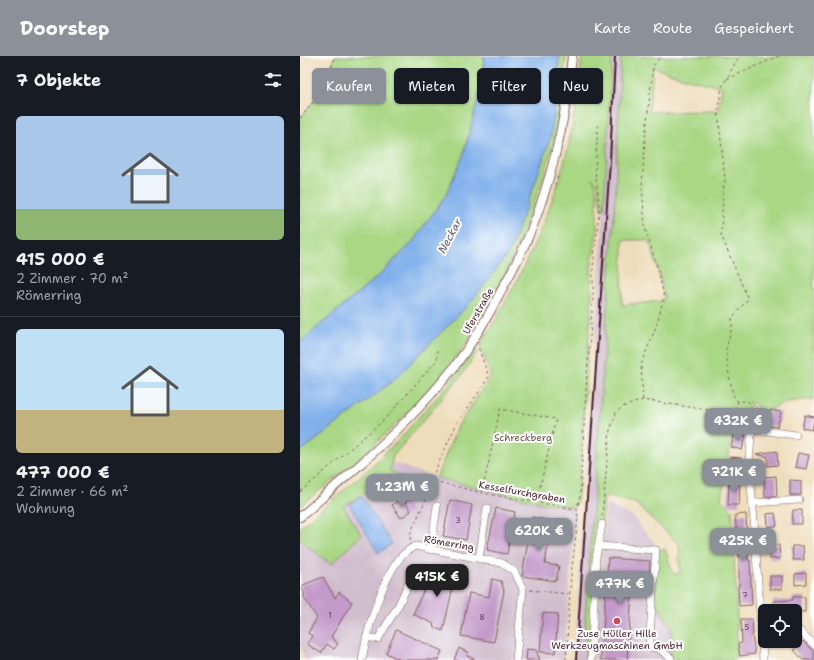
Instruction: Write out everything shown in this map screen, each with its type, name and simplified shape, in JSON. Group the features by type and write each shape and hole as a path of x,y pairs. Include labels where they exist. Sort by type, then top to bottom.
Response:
{"main road":[{"name":"Uferstraße","path":"300,517 387,441 411,417 436,390 474,340 518,260 538,213 562,128 572,56"}],"street":[{"path":"753,410 749,463 763,660"},
{"path":"752,429 796,435"},
{"path":"752,503 799,500"},
{"path":"431,550 437,506"},
{"path":"479,558 487,508"},
{"path":"591,660 595,580 598,546 602,524"},
{"name":"Römerring","path":"362,660 366,637 376,606 393,569 401,556 415,546 502,563 514,571 523,589"},
{"path":"598,546 656,550 649,647 658,648 671,658 671,660"},
{"path":"366,637 378,639 398,606 408,583"},
{"path":"516,660 523,589"},
{"path":"802,633 814,645"}],"path":[{"path":"300,118 313,103 329,76 335,56"},
{"path":"643,400 641,365 657,324 664,296 657,266 645,228 642,186 645,140 653,66 661,56"},
{"path":"738,402 733,395 726,349 732,327 732,318 748,299 722,235 723,191 725,180 718,111 722,87 737,60 741,56"},
{"path":"726,80 779,56"},
{"path":"577,509 580,496 593,299 593,268 599,213 595,171 598,124"},
{"path":"410,549 412,532 435,472 456,425 489,377 477,346"},
{"path":"300,492 385,419 437,360 438,350"},
{"path":"602,524 610,430 616,413 622,407 643,400 729,413 741,400 749,402 753,410"},
{"path":"482,492 500,408 556,419 536,503"},
{"name":"Kesselfurchgraben","path":"433,480 536,503 577,509 577,529 571,574 566,660"},
{"path":"523,589 570,594"}],"shaded area":[{"path":"612,56 621,56 615,202 585,618 585,660 574,660 607,160"},
{"path":"388,461 436,478 543,503 573,507 576,518 570,574 564,660 305,660 300,644 300,532"},
{"path":"606,504 632,516 663,553 659,578 735,660 594,660"}],"green space":[{"path":"335,56 484,56 483,68 477,68 477,102 464,153 446,195 411,244 375,279 300,342 300,118 312,104 386,104 386,68 331,68"},
{"path":"559,56 566,56 565,68 559,68"},
{"name":"Schreckberg","path":"582,56 612,56 604,210 601,209 598,185 592,178 595,183 597,194 597,232 591,268 592,299 578,498 576,505 573,507 543,503 436,478 458,426 491,376 480,346 516,282 540,232 567,152 576,104 603,104 603,68 581,68"},
{"path":"621,56 814,56 814,399 792,401 781,404 773,409 768,409 767,416 762,416 757,412 756,404 749,402 753,410 752,420 739,421 732,438 721,499 732,510 737,616 736,660 672,660 671,627 653,597 656,550 665,549 673,574 680,573 679,544 635,503 604,496 591,660 585,660 585,618 615,202","holes":["653,67 684,78 722,87 718,111 649,112","623,240 649,240 664,296 663,301 622,305"]},
{"path":"556,104 561,104 553,146 539,189 499,287 477,327 439,378 396,424 325,487 300,506 300,452 394,380 471,302 509,253 551,136"},
{"path":"475,347 478,351 461,376 393,456 390,470 411,483 386,501 381,501 372,489 343,506 361,535 331,564 300,540 300,527 363,474 402,437 448,385"}],"water":[{"name":"Neckar","path":"484,56 559,56 559,68 549,68 549,104 556,104 551,136 509,253 471,302 394,380 300,452 300,342 375,279 411,244 446,195 464,153 477,102 477,104 541,104 541,68 483,68"},
{"path":"362,497 392,544 378,553 349,504"}],"building":[{"path":"770,410 781,412 777,427 761,425 762,418 768,419"},
{"path":"805,415 814,417 812,430 802,428"},
{"path":"735,433 746,436 742,450 731,447"},
{"path":"777,451 778,465 767,466 768,457 756,454"},
{"path":"798,453 809,455 806,469 795,467"},
{"path":"730,457 741,458 739,473 728,472"},
{"path":"776,476 777,496 765,497 764,477"},
{"path":"790,480 801,481 801,495 790,495"},
{"path":"729,481 740,482 739,505 728,505"},
{"path":"403,498 411,511 401,518 392,505"},
{"path":"450,500 472,505 466,540 443,536"},
{"path":"496,508 515,512 507,554 487,550"},
{"path":"793,510 802,510 802,524 792,524"},
{"path":"775,513 777,526 768,527 767,514"},
{"path":"746,514 752,605 739,606 739,552 736,552 735,537 737,537 735,515"},
{"path":"532,517 552,521 545,564 559,566 556,581 522,576"},
{"path":"769,545 779,545 780,558 770,559"},
{"path":"792,546 803,546 804,560 793,560"},
{"name":"Zuse Hüller Hille Werkzeugmaschinen GmbH","path":"608,558 650,561 649,582 633,580 627,660 601,660"},
{"path":"448,565 457,569 443,631 433,627 434,624 413,614 429,578 436,581 443,567 447,568"},
{"path":"806,573 806,584 795,585 795,574"},
{"path":"770,576 782,576 782,589 770,589"},
{"path":"323,577 335,598 339,592 352,602 331,637 338,644 334,649 327,644 321,653 307,644 312,636 308,633 317,618 303,596 305,595 301,586"},
{"path":"492,579 501,581 504,591 494,642 461,636 469,593 489,597"},
{"path":"793,597 805,597 805,612 802,612 802,604 773,604 773,601 793,600"},
{"path":"543,613 558,614 555,653 540,652"},
{"path":"741,619 752,619 752,635 755,654 740,656 738,644 742,643"},
{"path":"396,630 442,651 438,660 401,660 386,653"},
{"path":"803,641 814,652 814,660 803,660 794,650 796,648 802,648"},
{"path":"459,648 469,653 467,656 476,660 454,660"},
{"path":"527,649 536,650 540,660 526,660"}],"railway":[{"path":"576,660 610,161 615,56"}],"place":[{"name":"Zuse Hüller Hille Werkzeugmaschinen GmbH","path":"617,621"}]}
